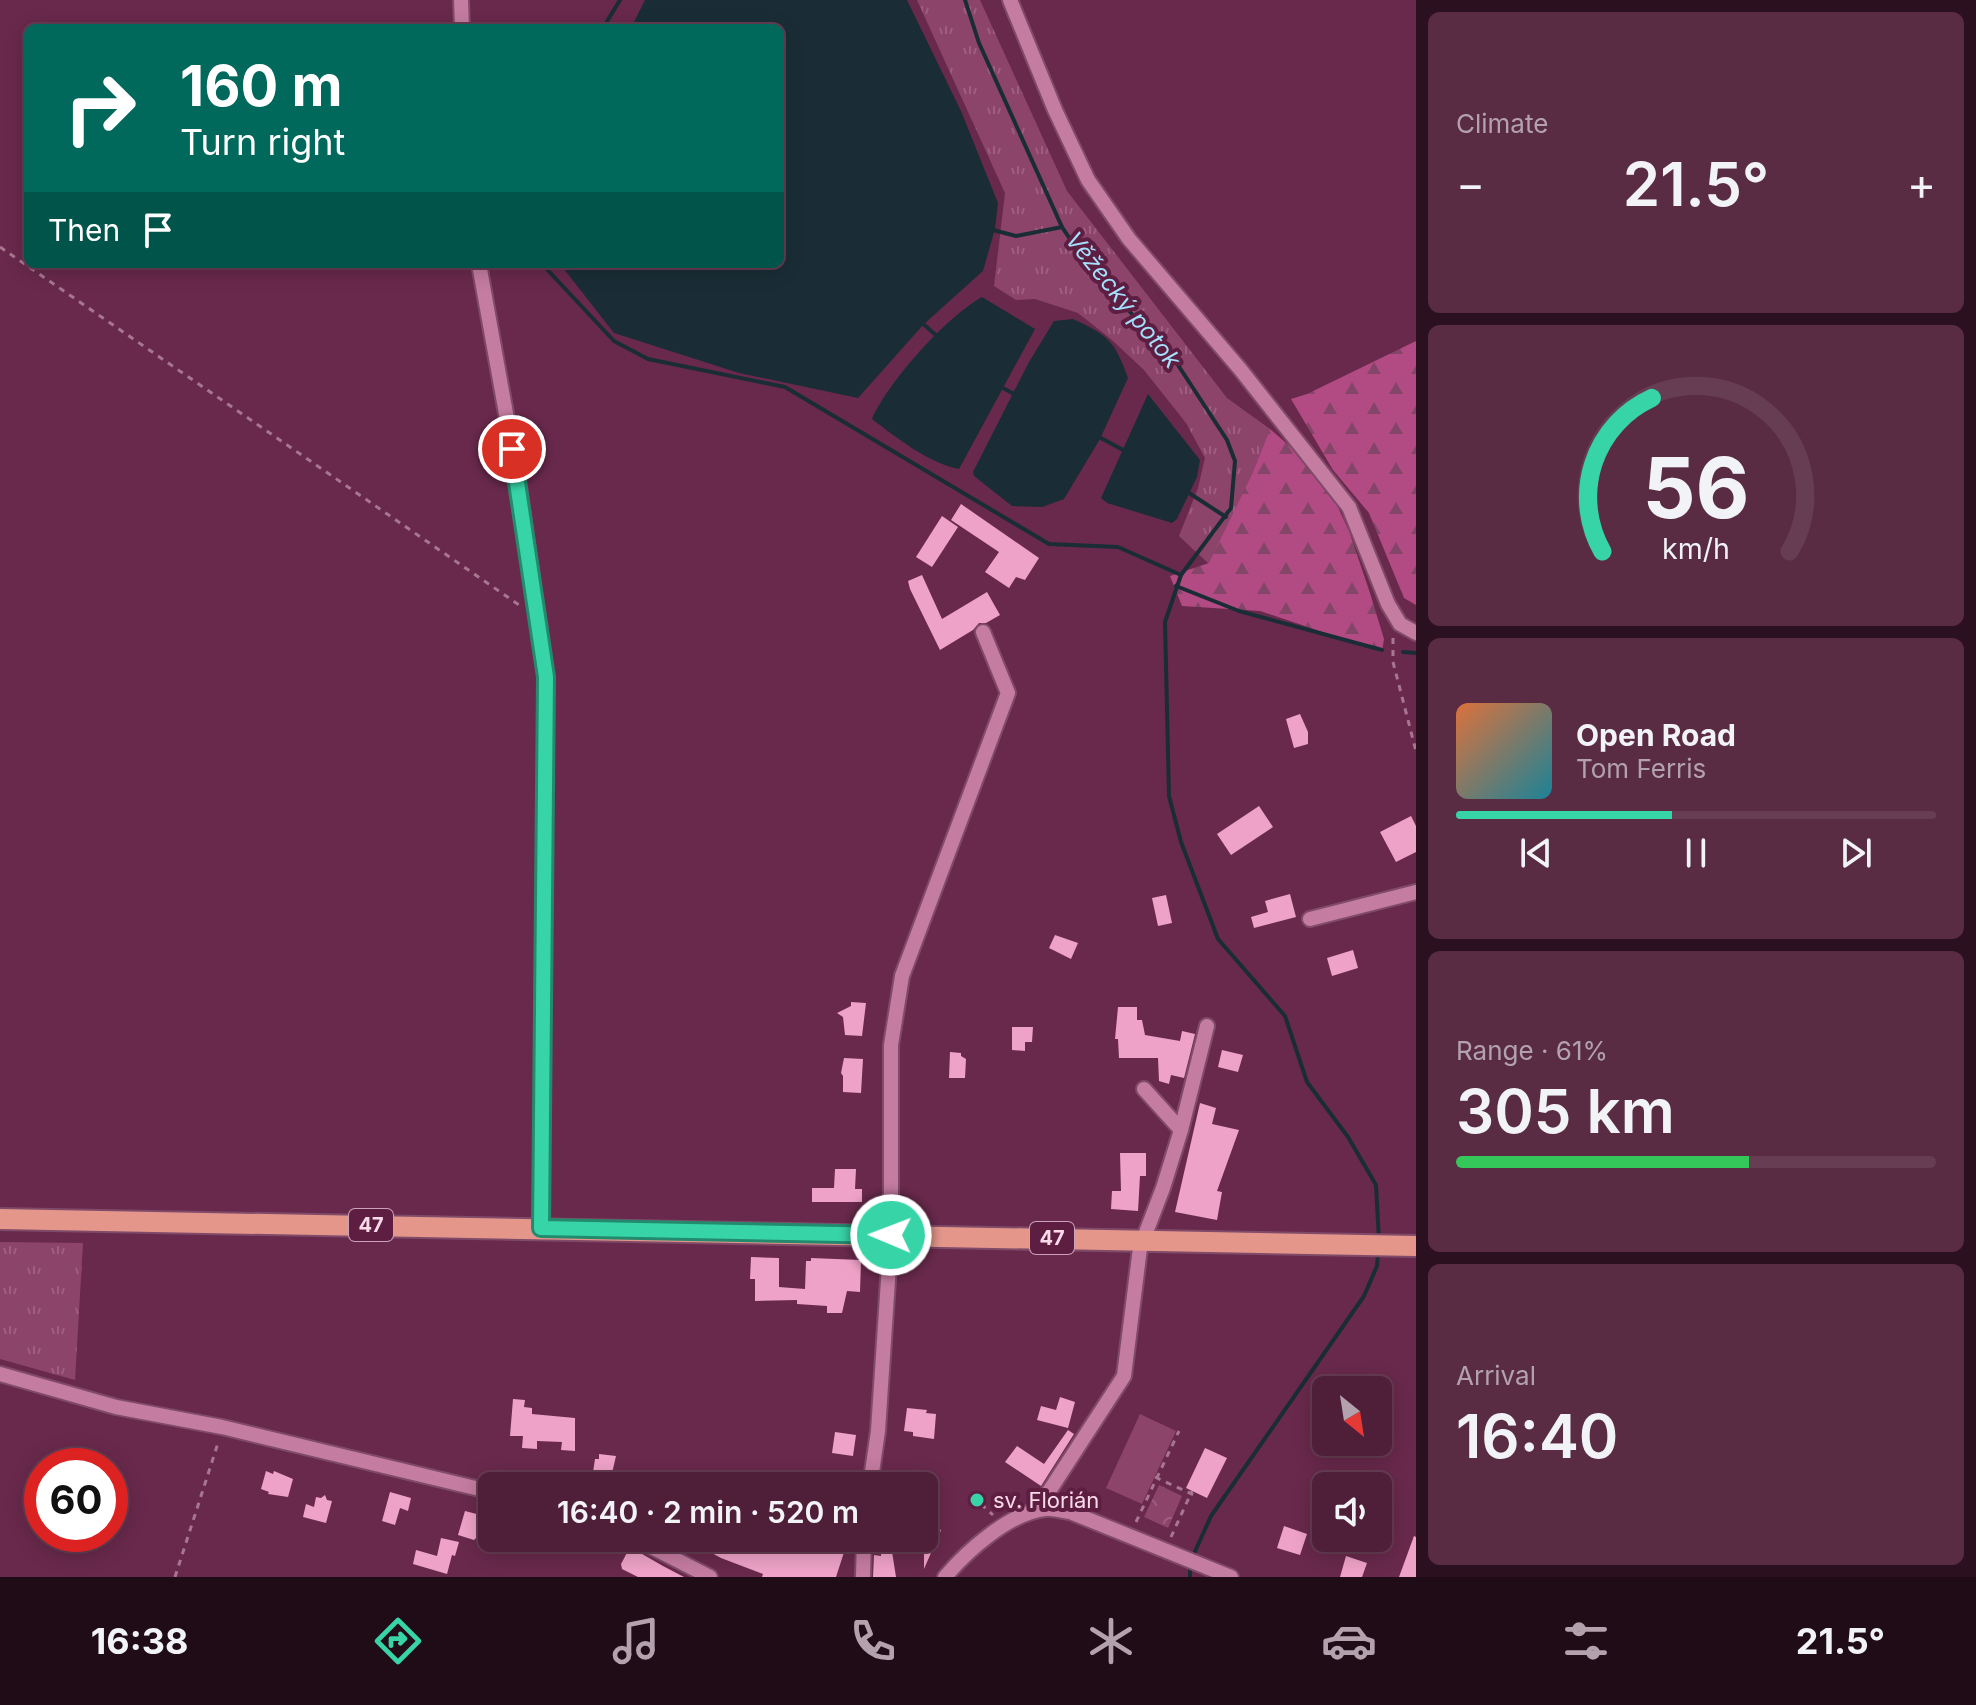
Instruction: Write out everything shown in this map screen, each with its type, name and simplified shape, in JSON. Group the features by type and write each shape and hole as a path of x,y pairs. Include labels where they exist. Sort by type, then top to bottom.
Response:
{"main road":[{"name":"47","path":"0,1219 1416,1246"}],"street":[{"path":"461,0 462,24"},
{"path":"1010,0 1055,110 1088,180 1129,239 1240,369 1349,507 1388,604 1400,624 1416,633"},
{"path":"480,268 518,480 546,677 541,1228"},
{"path":"872,1472 878,1431 891,1235 891,1045 902,976 1008,693 983,632"},
{"path":"1310,919 1416,892"},
{"path":"1045,1509 1046,1496 1124,1376 1136,1266 1181,1130 1207,1026"},
{"path":"1144,1089 1181,1130"},
{"path":"0,1374 116,1407 222,1427 478,1489"},
{"path":"945,1577 985,1539 1020,1517 1045,1509 1070,1512 1231,1577"},
{"path":"661,1552 710,1577"},
{"path":"863,1577 864,1552"}],"path":[{"path":"0,247 24,264"},
{"path":"31,268 539,618"},
{"path":"1400,624 1393,639 1393,662 1416,751"},
{"path":"175,1577 222,1427"},
{"path":"1130,1537 1179,1431"},
{"path":"1156,1478 1193,1494 1165,1551"}],"green space":[{"path":"917,0 980,0 1067,191 1227,398 1270,429 1209,564 1179,536 1198,488 1205,458 1186,423 1144,370 1078,313 1035,299 1016,300 994,286 1005,193"},
{"path":"1416,341 1416,605 1404,598 1369,513 1333,470 1291,399"},
{"path":"1270,429 1301,456 1331,492 1349,531 1370,593 1384,639 1382,652 1260,611 1182,606 1170,576 1209,563"},
{"path":"0,1242 83,1243 75,1380 0,1359"},
{"path":"1140,1414 1176,1431 1142,1504 1106,1488"},
{"path":"1159,1485 1182,1496 1168,1528 1144,1517"}],"water":[{"path":"645,0 907,0 961,111 998,203 995,229 983,271 924,324 858,398 739,373 614,333 563,268 784,268 784,24 633,24"},
{"path":"982,297 1035,329 959,469 924,456 872,419 891,387 920,351 952,319"},
{"path":"1073,319 1109,341 1119,355 1128,378 1100,439 1064,499 1042,507 1012,506 973,472 1029,362 1054,321"},
{"path":"1148,394 1200,460 1197,477 1177,519 1172,523 1107,503 1101,498"}],"building":[{"path":"961,504 1039,558 1025,580 1016,577 1009,588 985,572 999,552 951,520"},
{"path":"942,516 958,527 932,567 916,557"},
{"path":"922,575 942,619 987,592 1000,615 986,623 979,623 940,650 908,581"},
{"path":"1300,714 1308,732 1308,744 1294,748 1286,719"},
{"path":"1259,806 1273,827 1231,855 1217,834"},
{"path":"1411,816 1416,826 1416,852 1396,862 1380,832"},
{"path":"1290,894 1296,917 1254,928 1251,917 1268,912 1265,901"},
{"path":"1166,895 1172,923 1158,926 1152,898"},
{"path":"1055,935 1078,943 1071,959 1049,948"},
{"path":"1353,950 1358,968 1332,976 1327,958"},
{"path":"851,1002 866,1003 862,1036 845,1035 843,1017 837,1013 851,1006"},
{"path":"1118,1007 1137,1007 1137,1020 1142,1020 1145,1035 1180,1041 1182,1031 1195,1034 1184,1078 1171,1075 1169,1084 1159,1081 1158,1058 1119,1058 1118,1039 1115,1039"},
{"path":"1012,1027 1033,1027 1032,1042 1025,1042 1025,1051 1012,1050"},
{"path":"1222,1050 1243,1055 1238,1072 1218,1067"},
{"path":"950,1052 961,1053 966,1059 965,1078 949,1078"},
{"path":"844,1058 863,1059 861,1093 843,1092 841,1073"},
{"path":"1200,1103 1216,1108 1212,1124 1239,1130 1217,1191 1222,1192 1217,1220 1175,1212"},
{"path":"1120,1153 1146,1153 1146,1176 1140,1176 1138,1211 1111,1209 1112,1191 1121,1191"},
{"path":"835,1169 856,1169 855,1189 862,1189 862,1202 812,1202 812,1188 834,1188"},
{"path":"751,1257 779,1258 779,1287 805,1289 806,1261 811,1261 811,1258 861,1260 860,1292 847,1291 842,1313 827,1313 827,1306 797,1304 797,1300 755,1301 755,1279 750,1279"},
{"path":"1060,1397 1075,1402 1068,1428 1037,1420 1041,1406 1056,1410"},
{"path":"513,1399 525,1400 524,1407 532,1408 532,1414 575,1418 575,1451 561,1450 562,1442 537,1441 537,1449 522,1448 523,1436 510,1436"},
{"path":"907,1408 936,1414 934,1439 913,1436 913,1432 904,1431"},
{"path":"1068,1430 1074,1434 1041,1486 1005,1462 1017,1446 1044,1464"},
{"path":"835,1432 856,1435 853,1456 832,1453"},
{"path":"1205,1448 1227,1458 1207,1498 1186,1488"},
{"path":"599,1454 616,1456 612,1472 593,1472 595,1459 599,1459"},
{"path":"266,1471 293,1479 288,1497 268,1494 261,1489"},
{"path":"390,1492 411,1498 408,1511 400,1508 395,1525 382,1521"},
{"path":"325,1495 327,1500 332,1501 326,1523 303,1517 306,1504 314,1507 316,1497"},
{"path":"465,1511 478,1514 478,1537 474,1540 458,1535"},
{"path":"1284,1526 1307,1534 1300,1555 1277,1548"},
{"path":"1414,1536 1416,1577 1399,1577"},
{"path":"441,1538 459,1542 447,1574 413,1564 416,1550 437,1556"},
{"path":"627,1552 639,1552 684,1577 638,1577 622,1569 621,1564"},
{"path":"710,1552 844,1552 836,1577 762,1577 763,1574"},
{"path":"881,1552 892,1552 896,1577 873,1577 874,1555 881,1556"},
{"path":"919,1552 931,1552 924,1569 924,1554"},
{"path":"1346,1556 1367,1563 1362,1577 1340,1577"}],"waterway":[{"path":"605,24 620,0"},
{"name":"Věžecký potok","path":"965,0 979,43 1062,227 1088,266 1176,362 1227,440 1235,461 1231,508 1181,575 1165,622 1169,796 1181,842 1218,939 1285,1016 1307,1082 1348,1137 1376,1185 1379,1241"},
{"path":"993,230 1016,236 1062,227"},
{"path":"546,268 614,341 648,359 785,387 1049,544 1118,547 1181,575"},
{"path":"921,322 938,337"},
{"path":"997,385 1018,396"},
{"path":"1097,436 1125,451"},
{"path":"1186,491 1226,517"},
{"path":"1176,586 1239,611 1382,650"},
{"path":"1403,652 1416,653"},
{"name":"Věžecký potok","path":"1192,1558 1211,1516 1364,1296 1377,1266 1378,1253"},
{"name":"Věžecký potok","path":"1190,1566 1190,1577"}],"place":[{"name":"sv. Florián","path":"977,1500"}],"route":[{"path":"512,449 546,677 541,1228 891,1235"}]}
